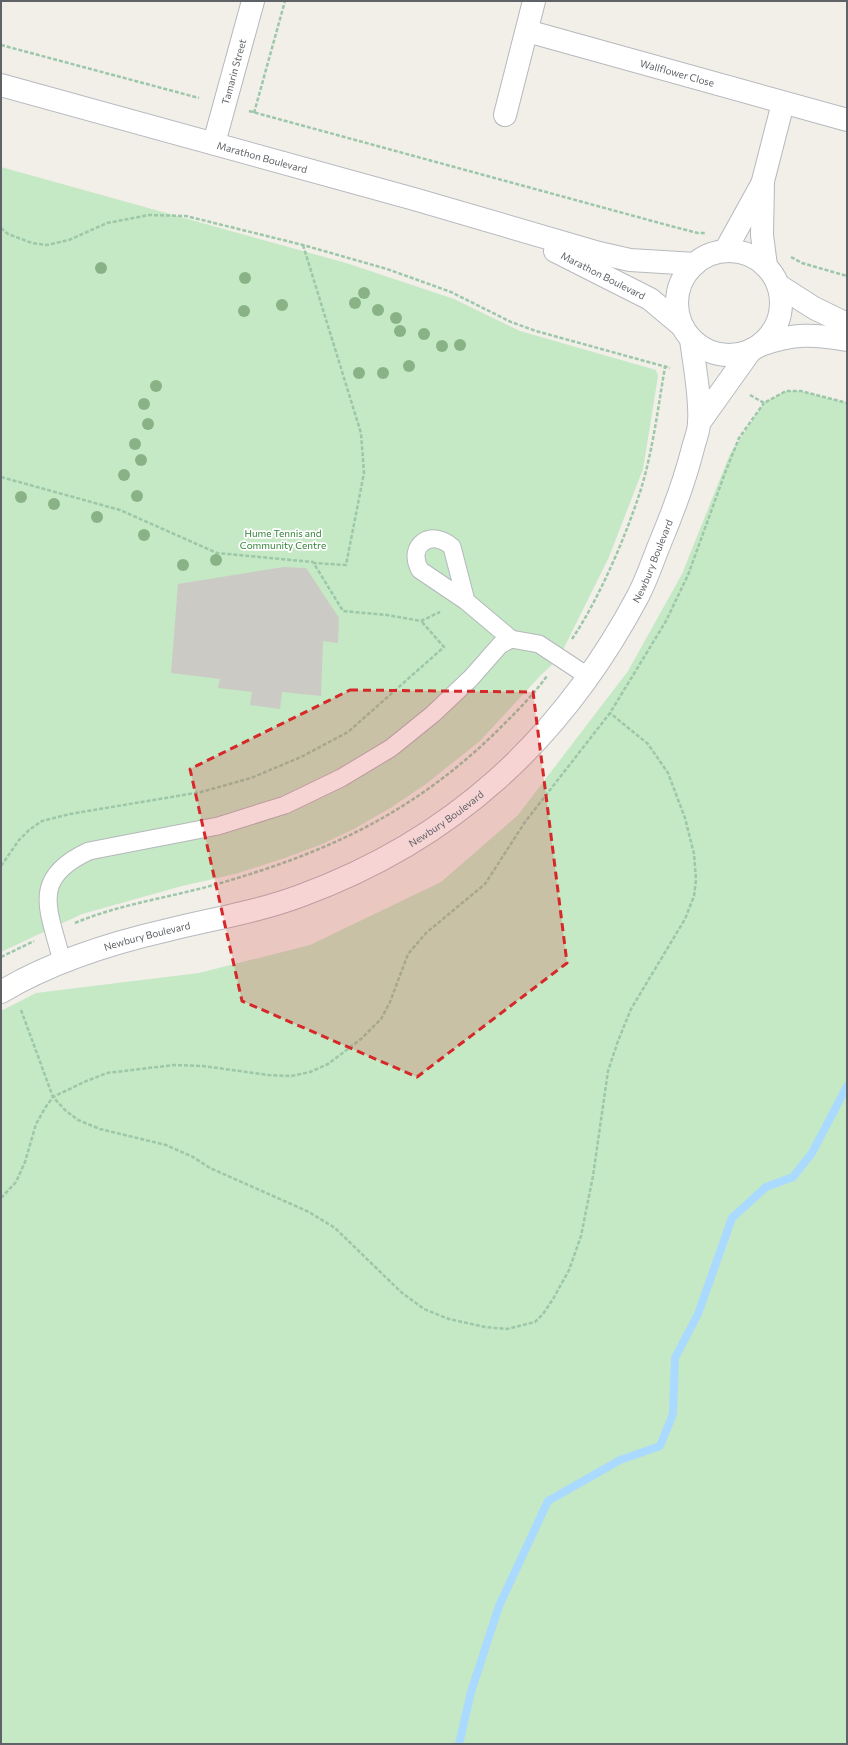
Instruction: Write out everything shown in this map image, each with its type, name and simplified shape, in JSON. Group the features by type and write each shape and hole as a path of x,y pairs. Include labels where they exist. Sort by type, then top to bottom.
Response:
{"street":[{"name":"Tamarin Street","path":"214,143 253,1"},
{"path":"505,116 534,1"},
{"name":"Wallflower Close","path":"527,30 847,120"},
{"name":"Marathon Boulevard","path":"1,85 421,200 522,232 630,260 694,264"},
{"path":"766,266 762,235 764,181 783,102"},
{"path":"725,251 764,181"},
{"name":"Marathon Boulevard","path":"522,232 557,252 650,299 686,332"},
{"path":"756,348 772,332 779,317 781,301 778,285 766,266 754,257 740,252 725,251 709,255 694,264 684,276 678,292 677,309 686,332 704,349 719,354 736,355 756,348 781,337 802,336 847,340"},
{"path":"778,285 814,308 847,324"},
{"name":"Newbury Boulevard","path":"7,989 62,962 118,943 234,916 292,899 362,871 427,835 486,791 536,742 565,709 610,646 639,594 668,526 687,471 699,423 696,374 686,332"},
{"name":"Newbury Boulevard","path":"699,423 727,383 756,348"}],"lane":[{"path":"466,601 511,639 539,644 589,677"},
{"path":"62,962 49,913 47,897 51,882 71,859 88,851 218,826 285,805 341,778 391,748 433,714 500,645 511,639"}],"path":[{"path":"254,113 284,1"},
{"path":"1,45 698,233 706,233 716,229 719,225 736,229"},
{"path":"1,228 8,234 32,243 47,245 69,240 107,223 149,214 186,216 303,245 387,269 451,292 511,322 536,331 696,374"},
{"path":"762,235 779,242 791,258 802,263 847,276"},
{"path":"1,477 120,510 217,553 346,565 364,473 361,433 303,245"},
{"path":"727,383 764,403"},
{"path":"1,1198 16,1182 25,1162 36,1124 45,1108 53,1097 84,1082 107,1073 174,1065 203,1066 268,1075 292,1076 310,1072 328,1064 361,1039 381,1019 390,1002 408,954 426,933 485,884 525,822 610,714 670,614 688,575 725,473 740,438 764,403 786,391 801,391 847,403"},
{"path":"1,866 19,840 28,830 42,821 70,814 201,792 258,775 301,757 348,732 444,647 421,622 387,615 343,612 312,562"},
{"path":"421,622 466,601"},
{"path":"7,989 53,1097 65,1110 78,1120 100,1129 166,1145 193,1157 210,1168 308,1212 335,1228 401,1292 424,1309 450,1319 485,1327 507,1329 534,1322 543,1314 569,1270 581,1236 593,1176 608,1071 618,1041 632,1009 685,919 694,896 696,880 694,854 685,818 668,773 648,744 610,714"}],"highlighted area":[{"path":"350,690 533,692 567,963 417,1077 242,1001 190,769"}],"green space":[{"name":"Hume Tennis and Community Centre","path":"1,167 346,263 454,299 520,331 656,370 658,376 643,469 609,557 559,658 540,676 480,741 426,784 392,807 354,829 320,845 235,874 182,886 82,914 1,952"},
{"path":"786,391 801,391 847,403 847,1744 1,1744 1,1011 36,993 199,973 310,945 441,882 518,815 628,671 682,574 730,454 764,403"}],"building":[{"name":"Hume Tennis and Community Centre","path":"284,567 306,568 339,618 338,643 323,641 321,696 282,692 280,709 250,705 252,692 218,688 220,679 171,673 178,584"}],"waterway":[{"path":"459,1744 471,1692 499,1606 548,1501 620,1460 660,1446 673,1414 675,1358 698,1314 732,1218 766,1187 793,1177 812,1153 847,1086"}]}
